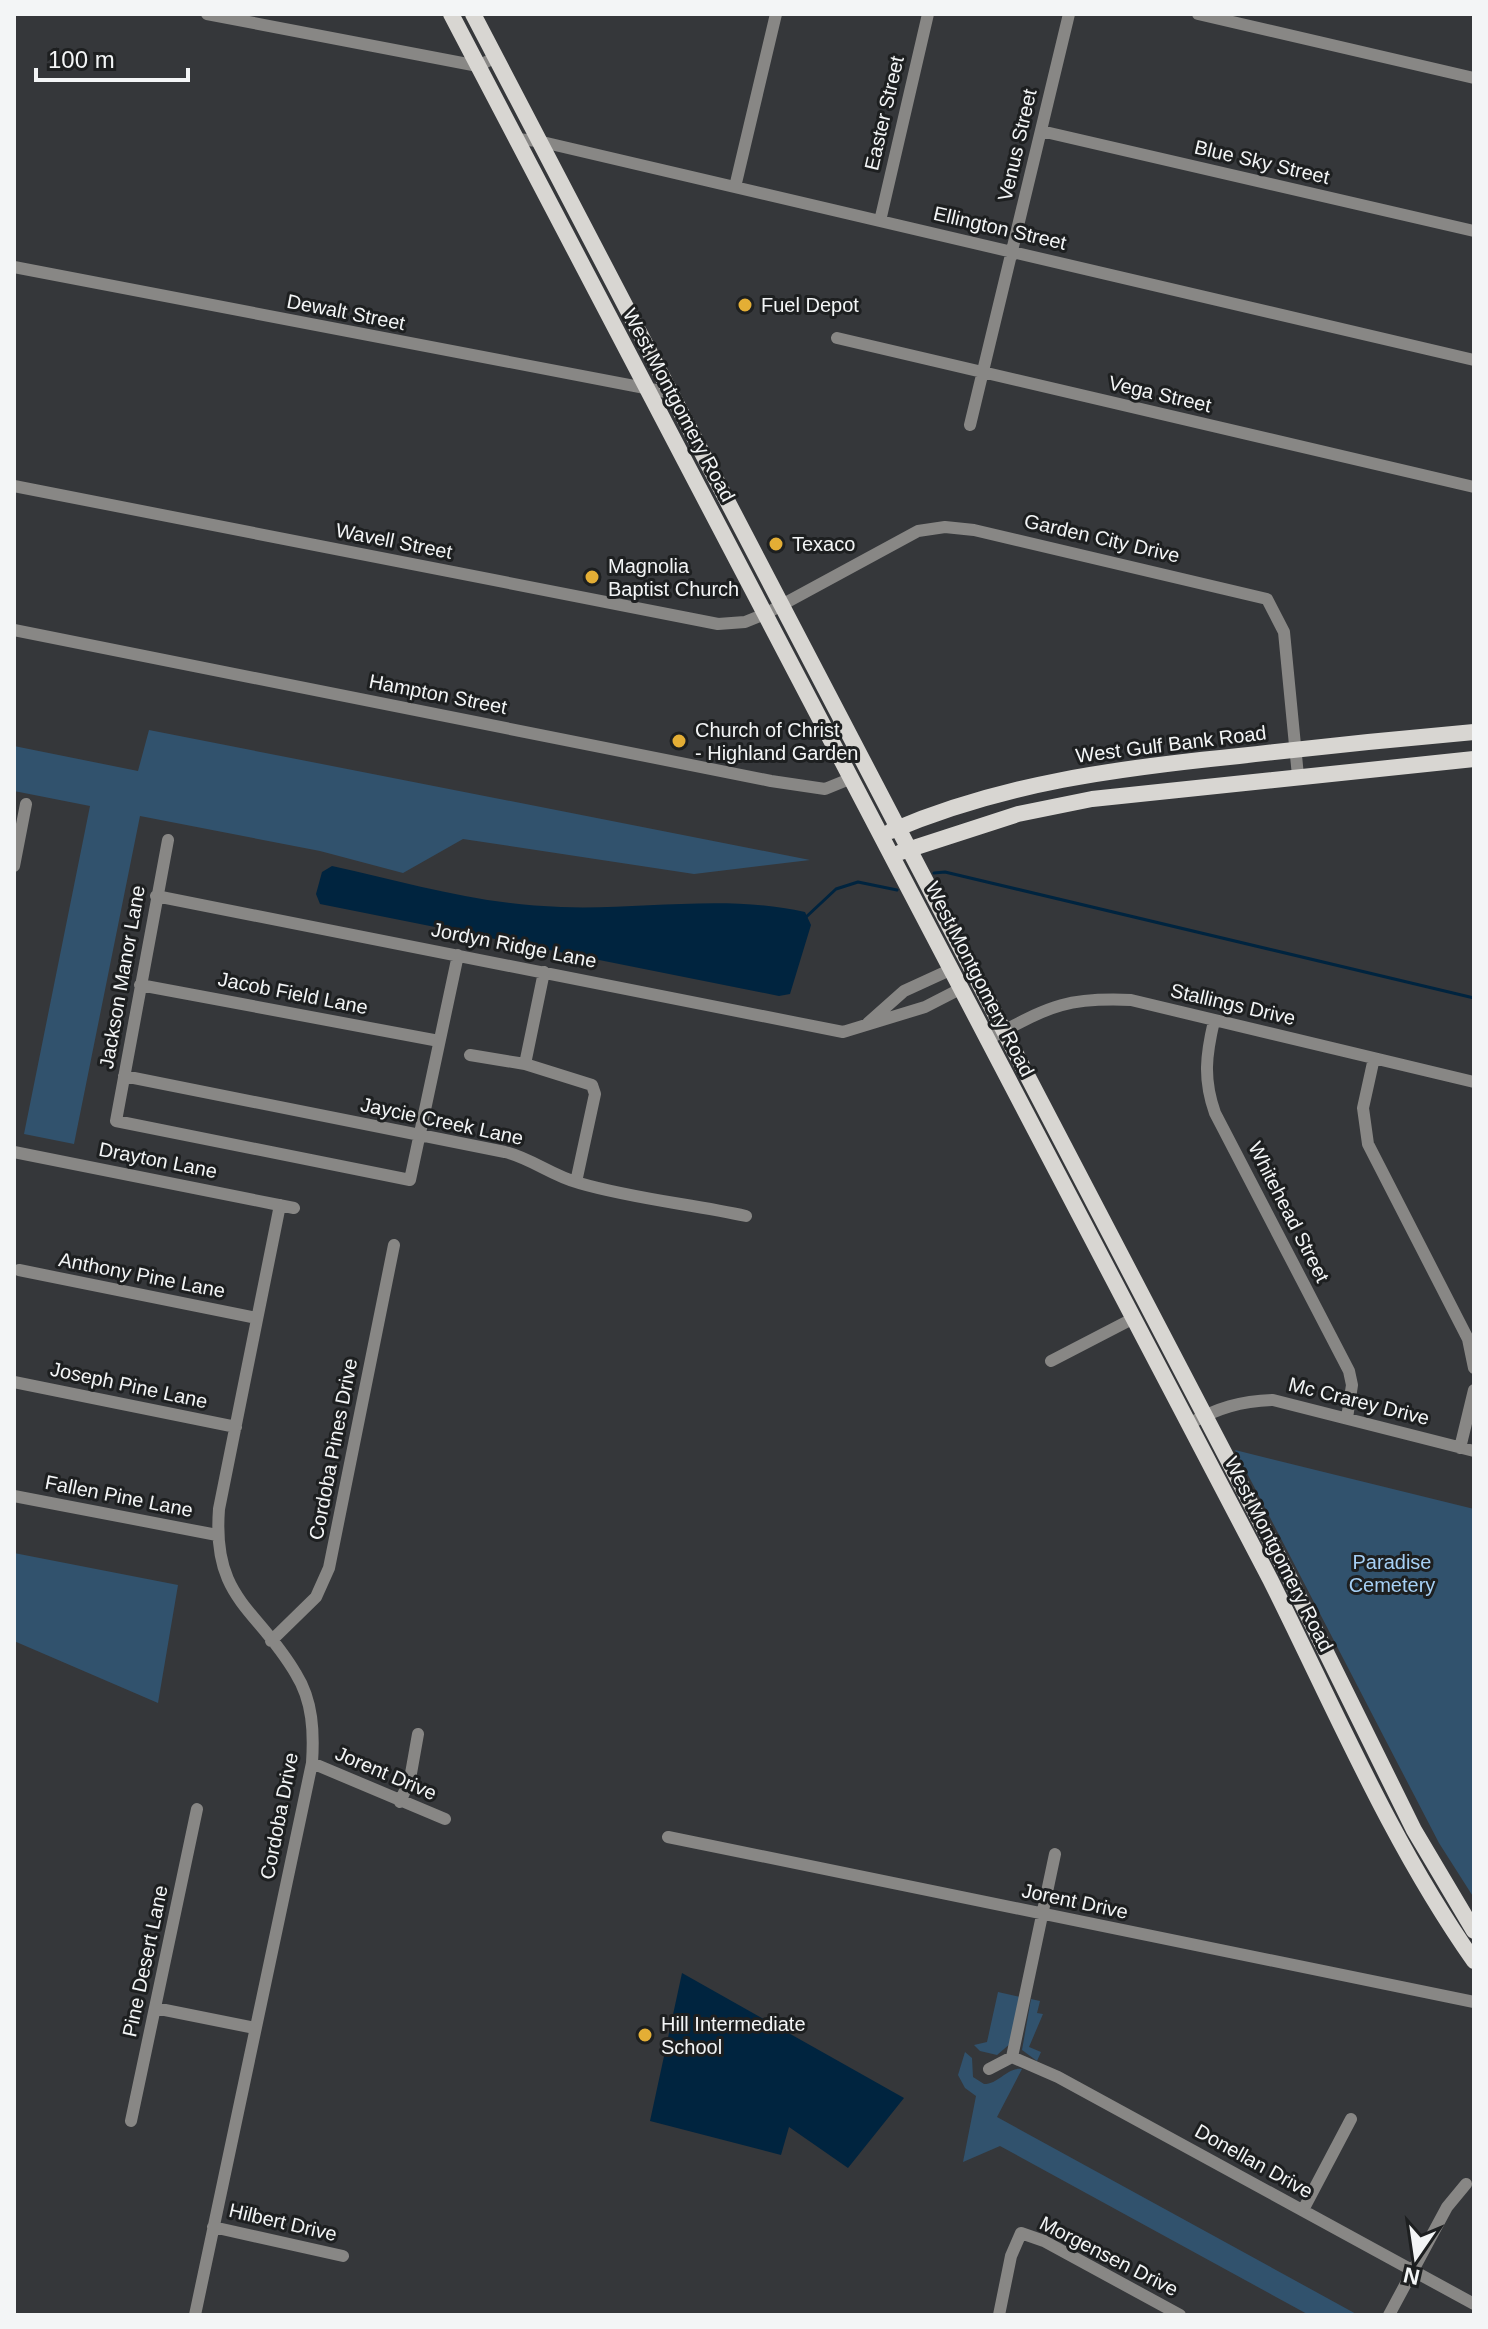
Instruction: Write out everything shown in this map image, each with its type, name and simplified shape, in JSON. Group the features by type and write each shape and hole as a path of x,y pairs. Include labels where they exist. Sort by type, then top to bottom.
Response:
{"main road":[{"name":"West Montgomery Road","path":"451,14 648,389 773,610 996,1035 1205,1415 1414,1830 1474,1931"},
{"name":"West Montgomery Road","path":"473,14 671,393 852,778 890,831"},
{"name":"West Gulf Bank Road","path":"890,831 1019,787 1088,773 1470,733"},
{"path":"901,852 1018,814 1092,799 1471,759 1470,733"},
{"path":"1088,773 1092,799"},
{"name":"West Montgomery Road","path":"901,852 952,969 996,1035 1134,1318 1399,1839 1450,1927 1474,1961"}],"street":[{"path":"207,14 478,66 496,57"},
{"path":"735,187 776,14"},
{"name":"Easter Street","path":"880,221 928,14"},
{"name":"Venus Street","path":"970,425 1069,14"},
{"path":"1198,14 1474,78"},
{"name":"Blue Sky Street","path":"1041,131 1474,231"},
{"name":"Ellington Street","path":"516,139 538,141 1474,360"},
{"name":"Dewalt Street","path":"14,267 671,393"},
{"name":"Vega Street","path":"837,338 1474,487"},
{"name":"Wavell Street","path":"14,486 718,624 745,622 773,610"},
{"name":"Garden City Drive","path":"773,610 918,531 945,527 974,530 1246,592 1267,599 1284,632 1298,776"},
{"name":"Hampton Street","path":"14,630 771,781 825,789 852,778"},
{"path":"14,866 26,804"},
{"name":"Jackson Manor Lane","path":"168,840 116,1121 410,1180 419,1135"},
{"name":"Jordyn Ridge Lane","path":"156,896 843,1032 925,1007 962,988"},
{"path":"419,1135 458,955"},
{"path":"864,1026 904,991 952,969"},
{"path":"525,1064 544,972"},
{"name":"Jacob Field Lane","path":"140,985 439,1041"},
{"name":"Stallings Drive","path":"996,1035 1061,1003 1088,998 1131,1000 1474,1082"},
{"name":"Whitehead Street","path":"1214,1021 1204,1064 1211,1101 1349,1371 1352,1385 1347,1418"},
{"path":"470,1055 525,1064 592,1085 595,1094 576,1182"},
{"path":"1374,1058 1363,1108 1368,1144 1468,1339 1474,1368"},
{"name":"Jaycie Creek Lane","path":"124,1076 522,1155 547,1173 576,1182 746,1216"},
{"name":"Drayton Lane","path":"14,1152 294,1208"},
{"name":"Cordoba Drive","path":"195,2315 312,1763 312,1719 298,1676 229,1586 217,1535 280,1205"},
{"name":"Cordoba Pines Drive","path":"271,1641 316,1597 329,1568 394,1245"},
{"name":"Anthony Pine Lane","path":"19,1270 257,1318"},
{"path":"1051,1361 1134,1318"},
{"name":"Joseph Pine Lane","path":"14,1382 236,1427"},
{"path":"1460,1448 1474,1390"},
{"name":"Mc Crarey Drive","path":"1189,1424 1245,1401 1273,1400 1474,1451"},
{"name":"Fallen Pine Lane","path":"14,1496 217,1535"},
{"path":"400,1802 410,1779 418,1734"},
{"name":"Jorent Drive","path":"312,1763 445,1819"},
{"name":"Pine Desert Lane","path":"131,2121 197,1809"},
{"name":"Jorent Drive","path":"668,1837 1474,2002"},
{"path":"989,2069 1012,2057 1055,1854"},
{"path":"155,2008 255,2028"},
{"name":"Donellan Drive","path":"1012,2057 1058,2077 1474,2304"},
{"path":"1303,2210 1351,2119"},
{"path":"1389,2315 1447,2207 1466,2184"},
{"name":"Hilbert Drive","path":"213,2227 343,2256"},
{"name":"Morgensen Drive","path":"999,2315 1011,2256 1021,2233 1044,2241 1180,2315"}],"green space":[{"path":"149,730 810,860 694,874 463,839 403,873 320,851 140,816 74,1144 24,1134 90,806 14,791 14,746 138,771"},
{"name":"Paradise Cemetery","path":"1235,1450 1474,1509 1474,1898 1439,1843"},
{"path":"14,1553 178,1585 158,1703 14,1641"},
{"path":"998,1992 1020,1997 1011,2043 997,2055 980,2051 974,2045 987,2042"},
{"path":"1031,1999 1040,2001 1037,2013 1043,2014 1029,2047 1041,2052 1037,2061 1022,2050"},
{"path":"965,2052 972,2058 973,2077 984,2084 1012,2070 1022,2069 997,2117 1358,2315 1309,2315 1000,2146 963,2162 976,2096 965,2088 958,2075"}],"shaded area":[{"path":"332,866 503,902 561,907 745,904 805,912 811,925 790,994 779,996 320,904 316,894 322,872"},
{"path":"682,1973 904,2098 848,2168 789,2127 781,2155 650,2121"}],"waterway":[{"path":"934,873 945,872 1474,998"},
{"path":"805,918 836,889 858,882 897,890"}],"place":[{"name":"Fuel Depot","path":"745,305"},
{"name":"Texaco","path":"776,544"},
{"name":"Magnolia Baptist Church","path":"592,577"},
{"name":"Church of Christ - Highland Garden","path":"679,741"},
{"name":"Hill Intermediate School","path":"645,2035"}]}
